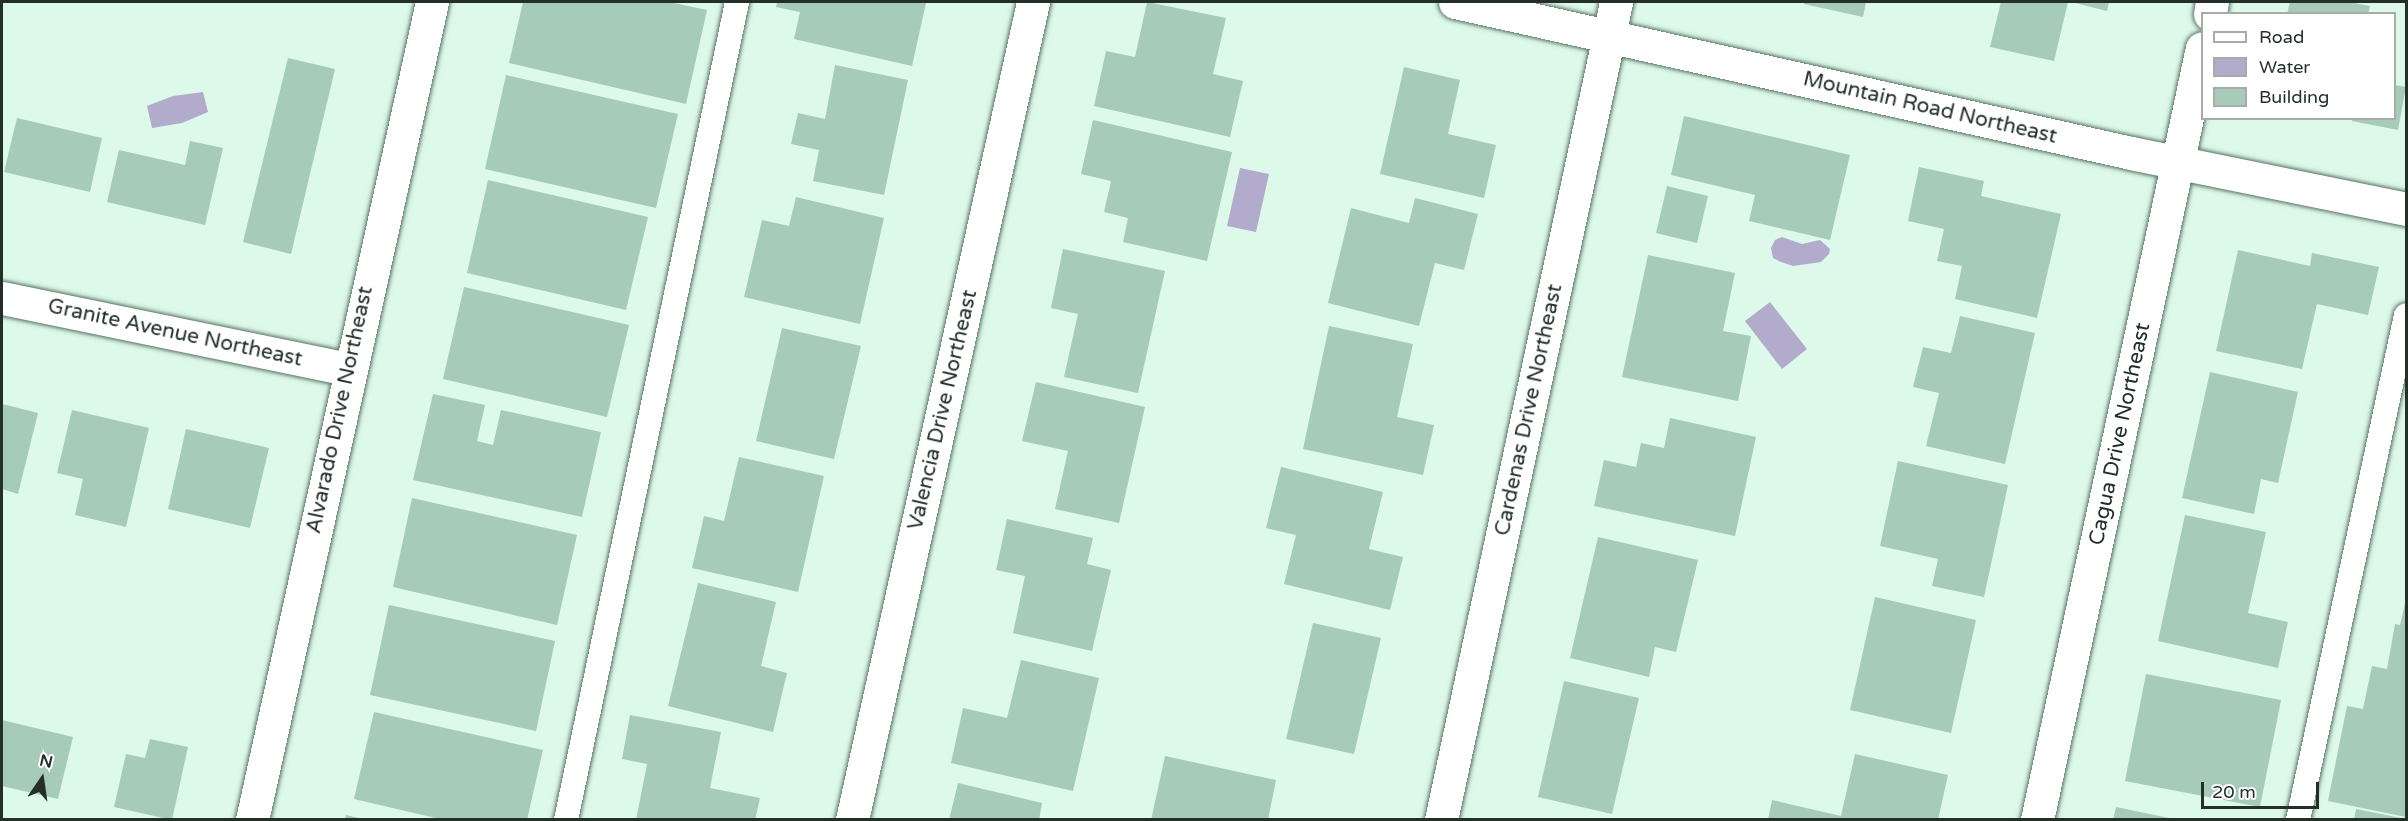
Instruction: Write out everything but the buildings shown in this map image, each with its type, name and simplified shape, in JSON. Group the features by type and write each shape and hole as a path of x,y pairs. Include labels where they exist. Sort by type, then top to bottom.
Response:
{"street":[{"name":"Alvarado Drive Northeast","path":"252,819 349,369 432,2"},
{"name":"Valencia Drive Northeast","path":"852,819 1033,2"},
{"name":"Mountain Road Northeast","path":"1455,2 2179,163 2406,209"},
{"name":"Cardenas Drive Northeast","path":"1442,819 1616,2"},
{"name":"Cagua Drive Northeast","path":"2037,819 2201,53"},
{"name":"Granite Avenue Northeast","path":"2,297 349,369"}],"lane":[{"path":"566,819 737,2"},
{"path":"2298,819 2406,315"}],"water":[{"path":"203,92 208,112 182,123 152,128 147,106 173,96"},
{"path":"1240,168 1269,174 1256,232 1227,226"},
{"path":"1782,237 1802,244 1820,240 1830,249 1829,254 1821,262 1793,266 1781,262 1773,258 1771,248 1775,240"},
{"path":"1770,302 1807,349 1782,369 1745,321"}]}
